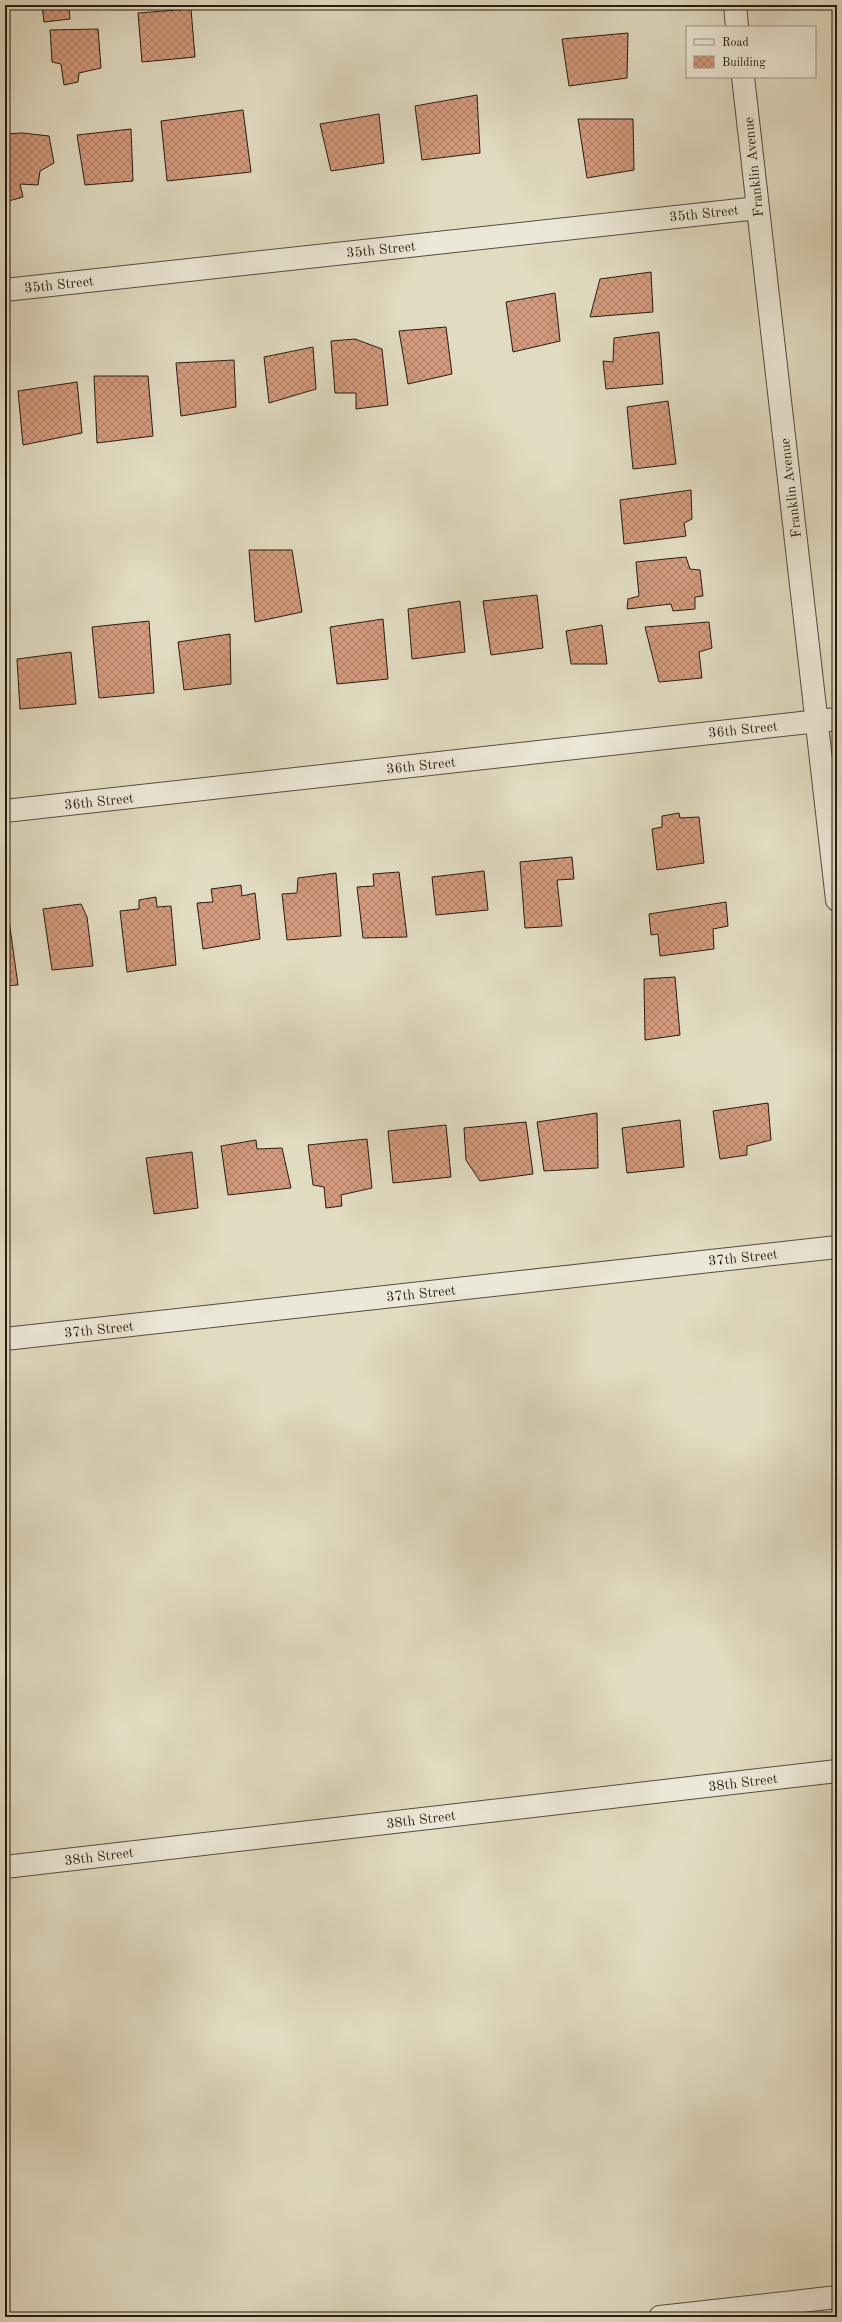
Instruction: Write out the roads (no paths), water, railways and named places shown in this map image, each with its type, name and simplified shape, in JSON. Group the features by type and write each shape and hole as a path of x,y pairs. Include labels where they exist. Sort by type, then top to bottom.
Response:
{"street":[{"path":"735,5 737,26"},
{"name":"Franklin Avenue","path":"743,78 758,208 827,720 837,900"},
{"name":"35th Street","path":"5,290 758,208"},
{"name":"36th Street","path":"5,812 827,720"},
{"name":"37th Street","path":"5,1339 837,1247"},
{"name":"38th Street","path":"5,1867 837,1772"},
{"path":"660,2317 837,2297"}]}
